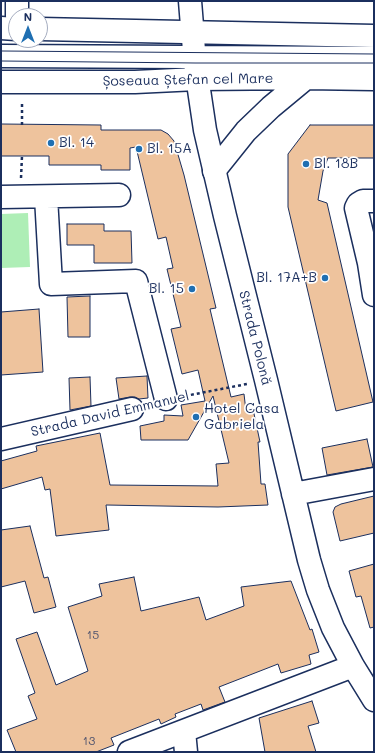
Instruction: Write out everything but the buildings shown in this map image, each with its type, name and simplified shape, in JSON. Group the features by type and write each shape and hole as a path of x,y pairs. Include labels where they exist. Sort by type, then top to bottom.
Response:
{"street":[{"name":"Strada Polonă","path":"190,1 196,68 205,130 293,494 318,590 333,628 353,666 374,700"},
{"path":"48,29 374,36"},
{"name":"Șoseaua Ștefan cel Mare","path":"1,56 196,68 306,78 374,78"},
{"name":"Șoseaua Ștefan cel Mare","path":"1,82 135,82 196,68 374,58"},
{"path":"214,171 256,121 306,78"},
{"path":"1,197 119,195"},
{"path":"46,197 51,284 136,281 166,399"},
{"path":"374,201 363,201 358,204 356,208 372,263 374,295"},
{"name":"Strada David Emmanuel","path":"1,440 132,409"},
{"path":"293,494 374,479"},
{"path":"129,752 353,666"},
{"path":"184,731 186,752"}],"path":[{"name":"Strada David Emmanuel","path":"166,399 266,380"}],"green space":[{"path":"28,213 30,267 1,268 1,214"}],"tram line":[{"path":"1,51 374,54"},
{"path":"1,61 374,63"}],"place":[{"name":"Bl. 14","path":"51,143"},
{"name":"Bl. 15A","path":"139,149"},
{"name":"Bl. 18B","path":"306,164"},
{"name":"Bl. 17A+B","path":"325,278"},
{"name":"Bl. 15","path":"192,289"},
{"name":"Hotel Casa Gabriela","path":"196,417"}]}
